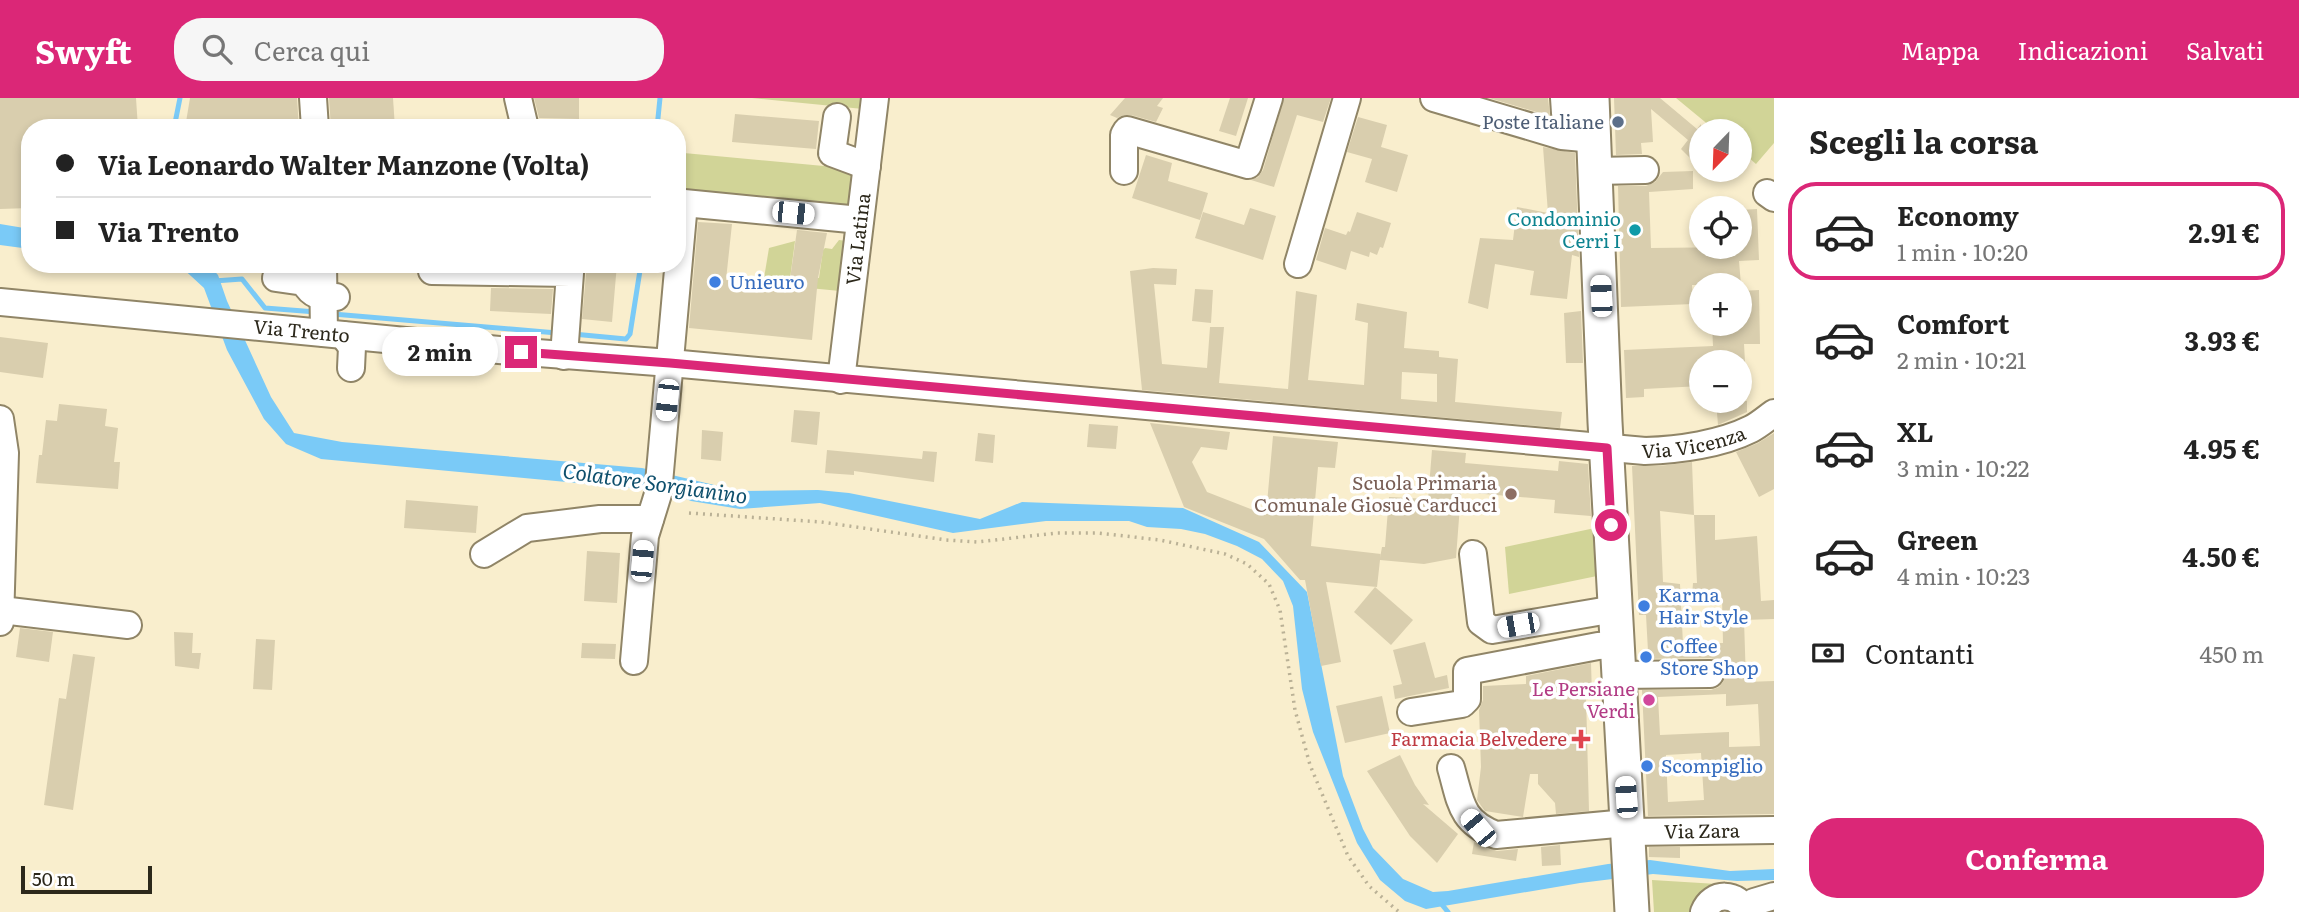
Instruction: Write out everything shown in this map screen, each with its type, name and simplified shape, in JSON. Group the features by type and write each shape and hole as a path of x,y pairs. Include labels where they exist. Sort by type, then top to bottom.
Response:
{"main road":[{"path":"1592,98 1617,660 1629,861"}],"street":[{"path":"313,98 314,119"},
{"path":"518,98 523,119"},
{"name":"Via Latina","path":"828,373 860,220 875,98"},
{"path":"1124,171 1124,135 1127,130 1248,165 1269,98"},
{"path":"1298,264 1347,98"},
{"path":"1434,98 1562,136 1595,155 1645,170"},
{"path":"1564,98 1565,113 1595,155"},
{"path":"836,117 832,153 867,166"},
{"path":"686,203 860,220"},
{"path":"324,273 329,314 347,368"},
{"path":"565,342 569,273"},
{"path":"634,660 645,536 659,481 678,273"},
{"path":"276,278 304,282 329,314"},
{"name":"Via Trento","path":"0,302 256,326 329,314 565,342 670,363 828,373 1607,448"},
{"name":"Via Vicenza","path":"1607,448 1654,451 1708,443 1753,428 1774,413"},
{"path":"0,419 5,453 0,622"},
{"path":"484,554 527,528 600,519 650,519"},
{"path":"1473,554 1481,622 1492,630 1615,609"},
{"path":"1,610 128,625"},
{"path":"1411,712 1462,704 1467,699 1467,671 1598,646 1617,660 1710,674"},
{"name":"Via Zara","path":"1451,768 1463,810 1478,828 1496,835 1629,861 1774,830"},
{"path":"1704,912 1711,901 1725,895 1739,900 1746,910 1754,902 1774,896"}],"path":[{"path":"689,513 821,522 977,542 1057,533 1098,533 1160,540 1225,554 1247,564 1269,584 1280,610 1295,710 1310,765 1348,856 1369,886 1399,912"}],"green space":[{"path":"752,98 865,98 863,109"},
{"path":"1676,98 1774,98 1774,143 1756,164 1752,160 1752,119 1701,119"},
{"path":"686,153 856,169 851,210 686,194"},
{"path":"839,240 847,241 840,291 809,288 810,277 819,278 823,250 832,249"},
{"path":"795,241 789,286 763,284 769,248"},
{"path":"1595,528 1597,576 1509,594 1505,547"},
{"path":"1652,880 1717,884 1707,891 1690,912 1654,912"}],"water":[{"path":"0,224 21,228 21,248 0,245"},
{"name":"Colatore Sorgianino","path":"188,273 218,275 227,301 271,397 294,433 342,442 642,468 740,491 818,490 849,493 980,519 1022,502 1183,508 1259,542 1307,592 1343,776 1373,848 1403,879 1433,892 1448,891 1608,864 1650,860 1730,871 1774,869 1774,880 1737,881 1653,874 1580,883 1426,909 1405,901 1380,880 1357,843 1313,732 1302,689 1293,606 1283,581 1262,559 1237,546 1205,534 1147,527 1129,521 1046,521 953,533 820,503 740,509 641,489 321,459 286,444 264,419 227,350 204,288"}],"building":[{"path":"0,98 136,98 137,119 21,119 21,208 0,209"},
{"path":"190,98 297,98 298,119 186,119"},
{"path":"329,98 393,98 394,119 330,119"},
{"path":"534,98 579,98 579,119 539,118"},
{"path":"1125,98 1163,98 1157,106 1163,108 1156,122 1131,115 1117,118 1110,115"},
{"path":"1230,98 1248,98 1236,136 1219,131"},
{"path":"1284,98 1331,98 1323,122 1297,115 1274,187 1251,180 1258,177 1263,170"},
{"path":"1489,98 1548,98 1550,116"},
{"path":"1614,98 1660,98 1689,122 1689,157 1681,149 1688,140 1651,109 1653,142 1641,143 1642,154 1616,155"},
{"path":"735,114 819,121 816,149 732,142"},
{"path":"1358,117 1387,125 1381,147 1408,155 1397,192 1365,182 1372,159 1347,152"},
{"path":"1543,147 1575,153 1579,257 1572,255 1567,299 1530,295 1534,271 1495,264 1488,309 1468,303 1480,238 1513,240 1517,207 1548,213"},
{"path":"1146,155 1172,163 1168,181 1208,193 1200,220 1132,198"},
{"path":"1689,171 1689,182 1693,182 1693,189 1649,192 1651,248 1689,248 1689,259 1752,259 1752,209 1757,209 1759,260 1739,261 1740,273 1689,273 1689,304 1621,307 1618,186 1646,186 1655,182 1663,172"},
{"path":"1250,208 1276,216 1263,260 1195,238 1203,212 1244,225"},
{"path":"1357,212 1391,223 1383,248 1380,247 1377,255 1370,252 1369,257 1351,251 1346,270 1316,260 1325,228 1346,235 1350,232"},
{"name":"Unieuro","path":"698,222 732,224 726,280 789,286 797,230 827,233 818,278 812,340 689,328"},
{"path":"1177,269 1176,285 1154,284 1162,364 1207,368 1210,327 1224,327 1219,383 1288,389 1296,291 1317,295 1308,380 1364,385 1368,323 1355,320 1357,303 1407,312 1404,348 1439,351 1439,357 1458,359 1455,402 1562,412 1560,428 1142,390 1130,271","holes":["1402,372 1437,374 1437,402 1401,399"]},
{"path":"616,273 612,322 582,319 586,274"},
{"path":"491,288 553,289 551,314 490,311"},
{"path":"1195,289 1213,290 1211,323 1192,321"},
{"path":"1752,290 1759,290 1760,344 1744,344 1744,350 1689,350 1689,387 1644,389 1644,397 1626,398 1624,350 1713,346 1713,336 1752,336"},
{"path":"1581,311 1583,363 1566,363 1564,313"},
{"path":"0,337 48,343 43,378 0,372"},
{"path":"59,404 107,409 105,426 118,428 114,462 120,462 118,489 36,483 46,420 57,421"},
{"path":"794,410 820,412 817,445 791,442"},
{"path":"1717,413 1745,413 1718,425"},
{"path":"1150,423 1230,432 1227,450 1201,447 1192,462 1207,492 1266,515 1273,436 1338,442 1335,468 1318,467 1311,546 1381,554 1382,547 1385,547 1389,497 1428,499 1432,450 1466,453 1465,463 1558,471 1559,461 1588,464 1591,516 1554,513 1555,500 1461,492 1456,558 1424,564 1380,560 1377,587 1326,582 1341,662 1321,666 1305,580 1300,580 1264,539 1184,507"},
{"path":"1089,424 1118,426 1116,449 1087,447"},
{"path":"702,430 723,432 721,461 701,459"},
{"path":"978,433 995,435 993,463 975,461"},
{"path":"1774,433 1774,489 1759,497 1736,452"},
{"path":"827,450 922,459 923,451 937,452 934,482 854,471 854,475 825,473"},
{"path":"1692,462 1694,515 1715,515 1715,540 1757,536 1761,601 1774,600 1774,619 1744,620 1746,682 1774,681 1774,814 1648,816 1642,690 1711,690 1719,687 1726,675 1723,665 1711,658 1641,659 1641,652 1648,651 1646,615 1639,615 1632,466","holes":["1660,511 1694,515 1697,583 1693,583 1692,596 1722,598 1723,643 1683,644 1680,584 1663,582","1726,694 1726,706 1758,704 1760,746 1729,747 1729,732 1660,735 1658,697","1701,753 1704,800 1668,802 1666,755"]},
{"path":"406,500 478,506 476,533 404,528"},
{"path":"587,551 620,553 617,603 584,601"},
{"path":"1375,587 1413,620 1391,645 1354,612"},
{"path":"20,628 53,632 49,662 16,657"},
{"path":"174,632 193,633 192,653 201,653 199,669 175,666"},
{"path":"256,639 275,640 272,690 253,689"},
{"path":"1425,642 1435,678 1447,675 1449,688 1395,699 1393,686 1402,684 1393,650"},
{"path":"582,643 616,644 615,659 581,658"},
{"path":"73,654 95,657 73,810 44,805 59,698 66,699"},
{"path":"1591,663 1592,695 1586,696 1589,811 1556,814 1555,803 1538,784 1538,774 1530,774 1523,817 1485,811 1477,800 1481,767 1479,710 1483,700 1483,686 1526,684 1526,676"},
{"path":"1382,696 1390,733 1345,743 1336,706"},
{"path":"1400,755 1429,805 1423,804 1458,834 1437,863 1410,836 1367,771"},
{"path":"1474,842 1497,851 1518,849 1516,861 1472,854"},
{"path":"1560,845 1561,865 1542,866 1541,847"},
{"path":"1649,847 1680,847 1680,858 1649,857"}],"waterway":[{"path":"176,119 180,98"},
{"path":"658,119 660,98"},
{"path":"573,334 626,339 630,334 640,273"},
{"path":"214,281 242,279 265,308 316,312"},
{"path":"333,314 557,333"},
{"path":"1439,901 1448,912"}],"place":[{"name":"Poste Italiane","path":"1618,122"},
{"name":"Condominio Cerri I","path":"1635,230"},
{"name":"Unieuro","path":"715,282"},
{"name":"Scuola Primaria Comunale Giosuè Carducci","path":"1511,494"},
{"name":"Karma Hair Style","path":"1644,606"},
{"name":"Coffee Store Shop","path":"1646,657"},
{"name":"Le Persiane Verdi","path":"1649,700"},
{"name":"Farmacia Belvedere","path":"1581,739"},
{"name":"Scompiglio","path":"1647,766"}],"route":[{"path":"521,352 670,363 1607,448 1611,525"}]}
